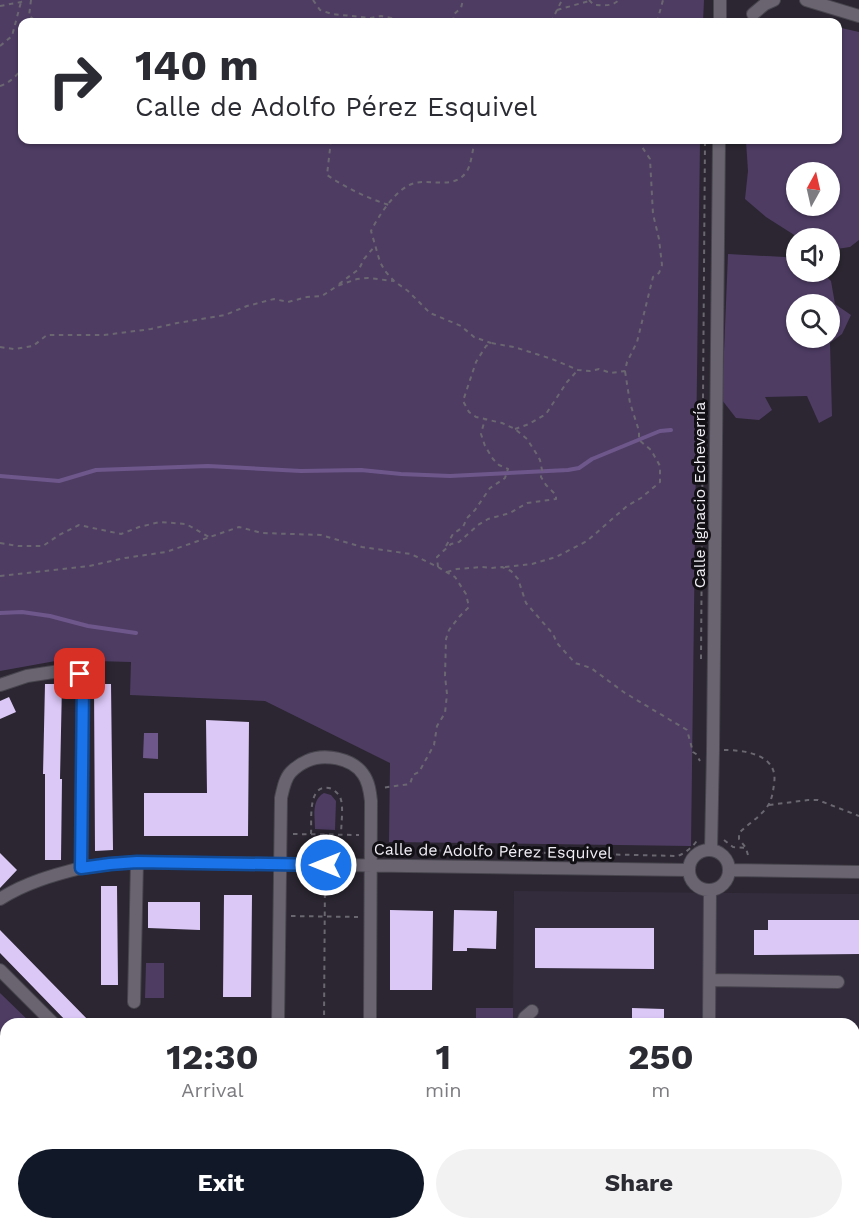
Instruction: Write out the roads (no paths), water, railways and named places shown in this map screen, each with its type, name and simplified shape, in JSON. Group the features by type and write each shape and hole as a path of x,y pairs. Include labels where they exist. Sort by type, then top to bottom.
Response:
{"street":[{"path":"720,0 720,18"},
{"path":"753,14 774,0"},
{"path":"806,0 859,16"},
{"name":"Calle Ignacio Echeverría","path":"711,850 707,750 719,144"},
{"path":"0,685 27,676 73,669 80,674 83,682 81,868"},
{"path":"278,1018 281,798 290,773 306,761 320,757 336,758 351,764 362,772 368,783 371,801 370,1018"},
{"path":"704,850 711,850 723,855 727,860 728,879 716,890 701,889 691,879 689,870 690,863 696,855 704,850"},
{"path":"134,1002 137,862"},
{"name":"Calle de Adolfo Pérez Esquivel","path":"1,897 26,885 81,868 137,862 689,870"},
{"path":"729,870 859,872"},
{"path":"709,1018 710,890"},
{"path":"0,970 48,1018"},
{"path":"710,980 838,982"},
{"path":"525,1018 532,1011"}],"waterway":[{"path":"0,476 59,481 96,470 208,466 301,471 361,470 450,476 568,470 579,468 592,459 660,431 671,430"},
{"path":"0,613 22,612 50,616 88,626 136,633"}]}
